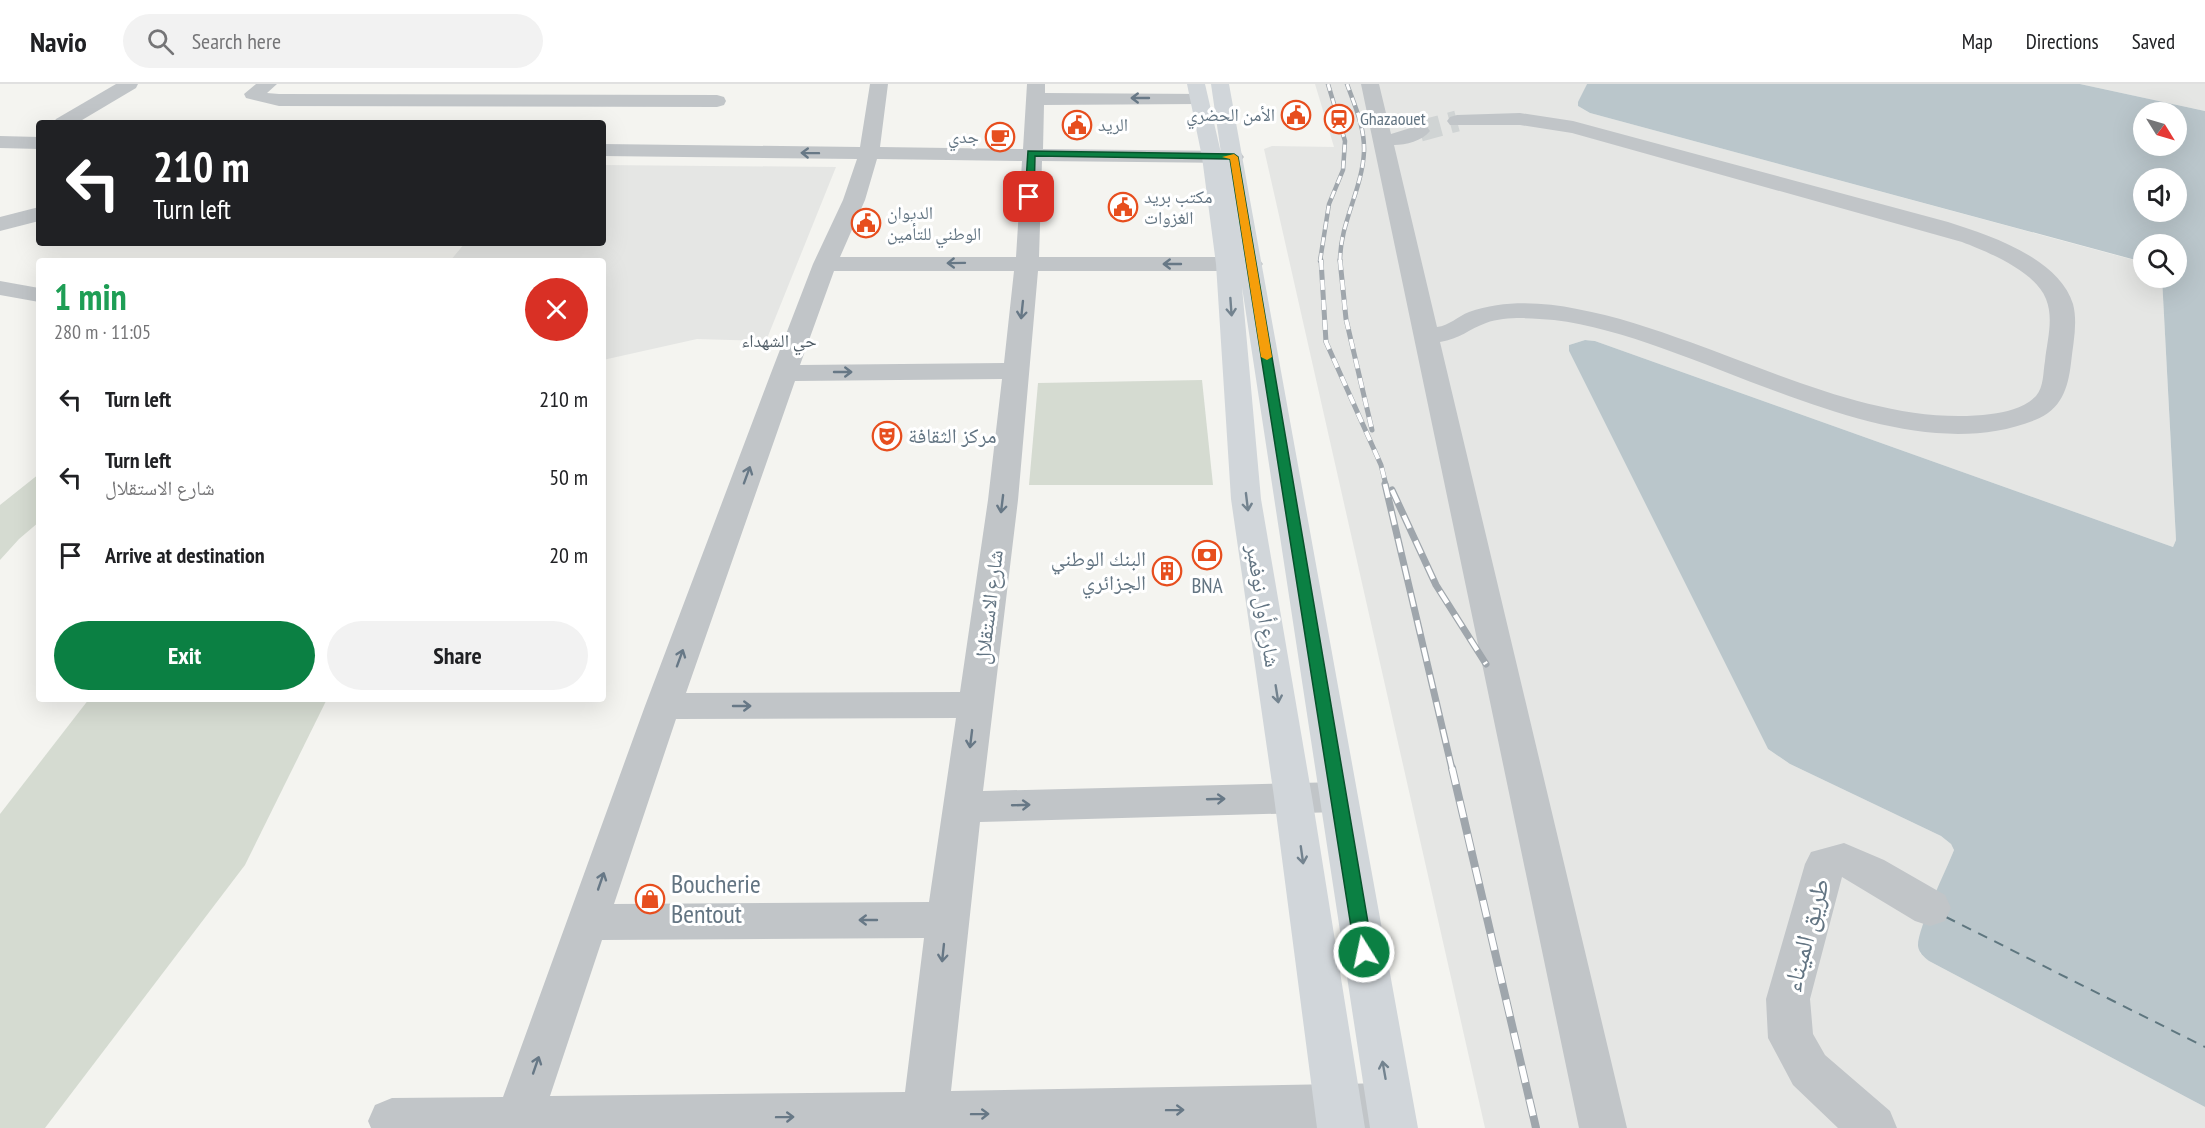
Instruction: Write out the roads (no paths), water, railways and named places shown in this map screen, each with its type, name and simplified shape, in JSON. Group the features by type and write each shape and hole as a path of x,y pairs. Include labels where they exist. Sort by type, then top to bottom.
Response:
{"main road":[{"name":"شارع أول نوفمبر","path":"1205,89 1223,157 1240,264 1338,797 1392,1117"},
{"name":"شارع أول نوفمبر","path":"1240,264 1246,499 1293,797 1339,1118"}],"street":[{"path":"68,120 129,84"},
{"path":"268,84 253,94 257,97 279,100 478,102 721,92"},
{"path":"478,102 494,84"},
{"path":"516,1124 663,706 784,373 825,264 855,200 869,153 879,84"},
{"path":"1370,84 1603,1128"},
{"path":"1035,92 1205,89"},
{"path":"689,151 721,92"},
{"name":"شارع الاستقلال","path":"924,1122 947,920 1003,500 1027,263 1035,92"},
{"path":"1426,336 1445,334 1478,318 1500,314 1548,312 1573,315 1626,328 1840,404 1901,420 1932,424 1962,425 2012,419 2031,412 2045,402 2053,391 2056,378 2063,318 2063,308 2059,297 2051,286 2033,270 1987,244 1940,227 1573,127 1520,119 1457,121"},
{"path":"1382,140 1402,139 1420,131"},
{"path":"0,142 35,141"},
{"path":"606,150 1031,153 1223,157"},
{"path":"0,224 36,215"},
{"path":"825,264 1240,264"},
{"path":"0,288 36,294"},
{"path":"784,373 1015,371"},
{"path":"663,706 976,705"},
{"path":"963,807 1338,797"},
{"name":"طريق الميناء","path":"1873,1128 1809,1070 1791,1038 1788,999 1825,864 1844,860 1870,872 1930,908"},
{"path":"586,922 947,920"},
{"path":"392,1121 516,1124 1392,1117"}],"tunnel":[{"path":"1420,131 1457,121"}],"railway":[{"path":"1320,261 1329,204 1343,170 1345,141 1328,84"},
{"path":"1340,260 1343,233 1359,180 1364,152 1361,126 1347,84"},
{"path":"1321,260 1326,342 1381,465 1386,485"},
{"path":"1340,260 1346,319 1372,430"},
{"path":"1385,484 1452,769"},
{"path":"1392,490 1436,585 1486,664"},
{"path":"1452,768 1536,1128"}],"place":[{"name":"الأمن الحضري","path":"1296,115"},
{"name":"Ghazaouet","path":"1339,119"},
{"name":"الريد","path":"1077,125"},
{"name":"جدي","path":"1000,137"},
{"name":"مكتب بريد الغزوات","path":"1123,207"},
{"name":"الديوان الوطني للتأمين","path":"866,223"},
{"name":"مركز الثقافة","path":"887,436"},
{"name":"BNA","path":"1207,555"},
{"name":"البنك الوطني الجزائري","path":"1167,571"},
{"name":"Boucherie Bentout","path":"650,899"}],"district":[{"name":"حي الشهداء","path":"779,341"}]}
